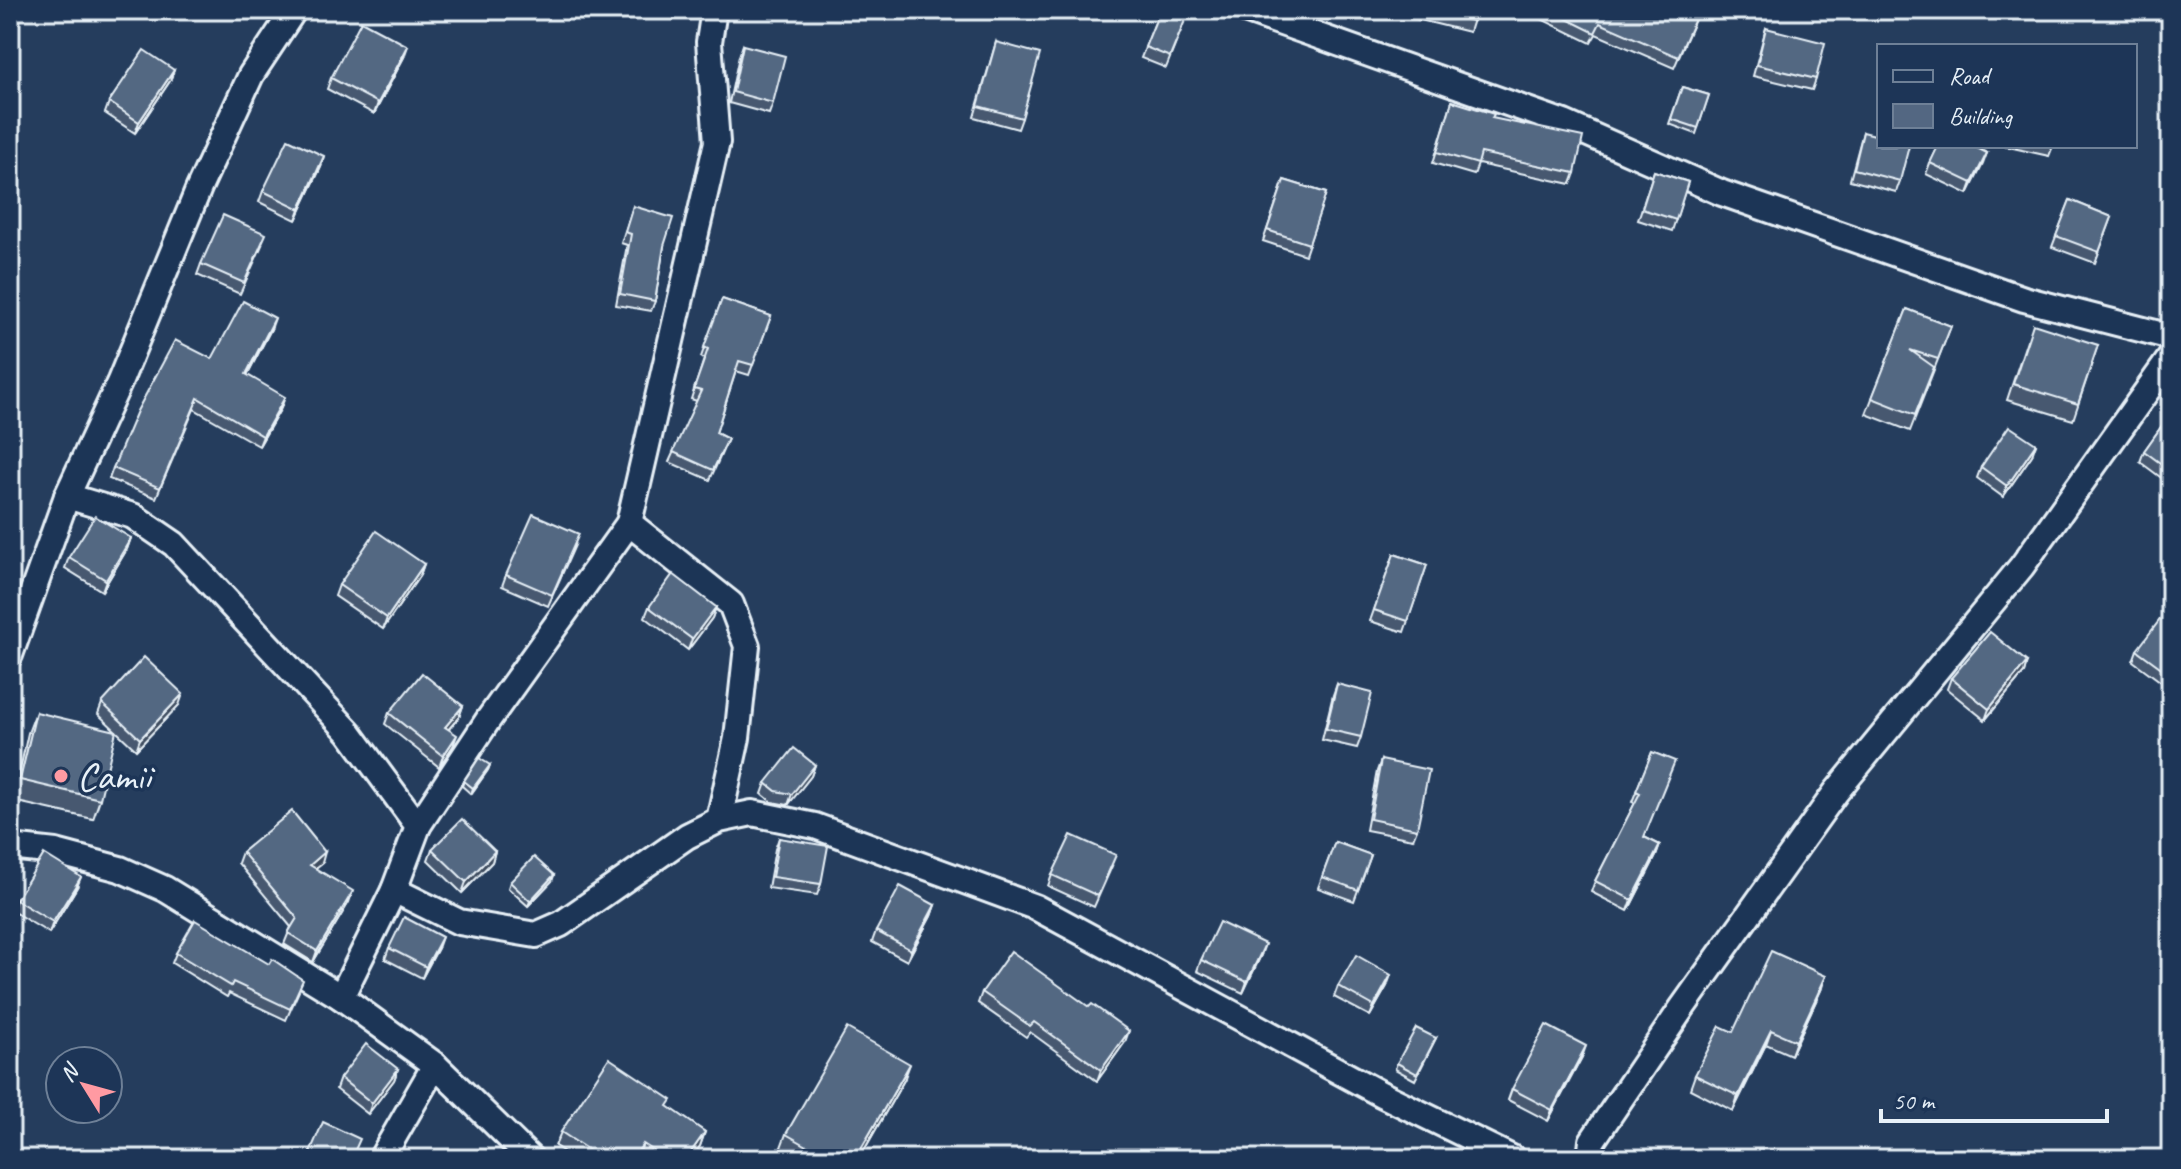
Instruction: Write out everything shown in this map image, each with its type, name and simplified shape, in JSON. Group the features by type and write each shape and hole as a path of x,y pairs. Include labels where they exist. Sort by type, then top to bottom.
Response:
{"street":[{"path":"10,655 67,496 120,381 199,188 245,89 294,10"},
{"path":"341,997 394,890 418,826 488,720 629,523 717,142 709,42 714,10"},
{"path":"1245,10 1564,123 1722,193 2024,299 2171,337"},
{"path":"1590,1159 1592,1141 1682,1008 1836,792 2022,566 2171,357"},
{"path":"67,496 133,516 174,544 349,732 418,826"},
{"path":"629,523 731,604 747,646 737,738 719,820"},
{"path":"394,890 459,922 536,935 561,924 687,836 719,820 752,813 815,826 1035,907 1381,1094 1514,1159"},
{"path":"10,847 56,852 120,869 165,889 341,997 435,1065 531,1159"},
{"path":"381,1159 435,1065"}],"building":[{"path":"1160,10 1186,18 1170,57 1145,47"},
{"path":"1428,10 1476,10 1473,21"},
{"path":"1549,10 1699,10 1678,57 1600,23 1595,33"},
{"path":"361,21 408,46 378,103 331,78"},
{"path":"1766,28 1825,43 1816,79 1757,65"},
{"path":"996,42 1040,54 1022,118 978,106"},
{"path":"743,45 785,56 773,103 733,92"},
{"path":"144,50 174,70 139,122 109,102"},
{"path":"1682,87 1709,95 1698,128 1671,119"},
{"path":"1452,101 1494,114 1492,118 1583,137 1575,173 1481,153 1478,164 1437,152"},
{"path":"1863,132 1877,136 1877,148 1908,148 1900,181 1854,169"},
{"path":"288,139 324,156 300,209 263,191"},
{"path":"1937,148 1977,148 1987,153 1972,183 1930,163"},
{"path":"1654,171 1688,182 1676,220 1642,209"},
{"path":"1284,180 1326,193 1309,244 1267,230"},
{"path":"2070,200 2112,217 2099,252 2056,236"},
{"path":"633,206 673,218 664,246 655,301 620,294 631,234 625,232"},
{"path":"223,215 266,234 244,283 201,264"},
{"path":"722,299 771,316 753,365 739,361 716,433 728,439 713,470 673,452 701,391 694,389 708,349 704,347"},
{"path":"243,301 275,318 246,374 285,397 263,436 198,398 160,488 113,468 137,411 175,340 212,359"},
{"path":"1907,309 1951,326 1938,359 1910,350 1934,367 1915,415 1872,398"},
{"path":"2033,324 2098,345 2078,404 2013,384"},
{"path":"2171,413 2171,471 2144,451"},
{"path":"2009,426 2036,444 2007,486 1981,467"},
{"path":"533,514 579,534 552,595 506,575"},
{"path":"95,516 131,538 106,580 69,557"},
{"path":"376,531 424,564 387,618 339,585"},
{"path":"1394,554 1427,565 1408,621 1374,610"},
{"path":"673,574 716,607 692,639 649,607"},
{"path":"2165,613 2171,618 2171,675 2137,650"},
{"path":"1990,632 2027,662 1989,709 1951,678"},
{"path":"144,657 183,694 140,739 102,703"},
{"path":"422,673 463,706 445,727 457,735 443,756 389,713"},
{"path":"1337,684 1372,693 1361,737 1326,729"},
{"name":"Camii","path":"36,712 116,731 100,799 20,780"},
{"path":"794,748 815,765 792,794 776,791 766,783"},
{"path":"1652,752 1675,761 1644,837 1660,845 1632,900 1595,881 1640,793 1636,791"},
{"path":"479,758 490,765 473,788 464,781"},
{"path":"1381,760 1429,770 1417,829 1370,819"},
{"path":"292,811 325,852 310,865 353,891 317,951 288,933 297,918 242,852"},
{"path":"462,819 495,851 466,882 432,849"},
{"path":"1071,835 1116,855 1098,896 1052,875"},
{"path":"779,838 828,846 821,884 772,877"},
{"path":"1335,842 1371,855 1358,890 1322,877"},
{"path":"44,854 81,877 53,922 16,900"},
{"path":"534,857 554,875 530,901 510,882"},
{"path":"900,886 935,905 911,950 876,931"},
{"path":"404,917 442,937 426,967 389,948"},
{"path":"195,920 269,964 272,959 303,980 290,1009 233,982 231,986 176,953"},
{"path":"1219,922 1265,944 1247,982 1201,960"},
{"path":"1011,951 1089,1007 1092,1004 1129,1031 1101,1070 1034,1022 1030,1026 982,992"},
{"path":"1771,951 1826,976 1796,1041 1771,1030 1738,1096 1695,1075 1720,1026 1733,1032"},
{"path":"1356,955 1391,975 1374,1006 1338,986"},
{"path":"1546,1025 1586,1046 1552,1110 1512,1089"},
{"path":"847,1028 910,1064 855,1159 830,1159 786,1134"},
{"path":"1416,1028 1436,1038 1417,1074 1397,1063"},
{"path":"366,1044 398,1069 372,1103 340,1078"},
{"path":"609,1058 672,1100 668,1106 705,1132 686,1159 666,1159 643,1144 633,1159 594,1159 596,1155 561,1132"},
{"path":"323,1122 360,1139 351,1159 307,1159"}],"place":[{"name":"Camii","path":"61,776"}]}
